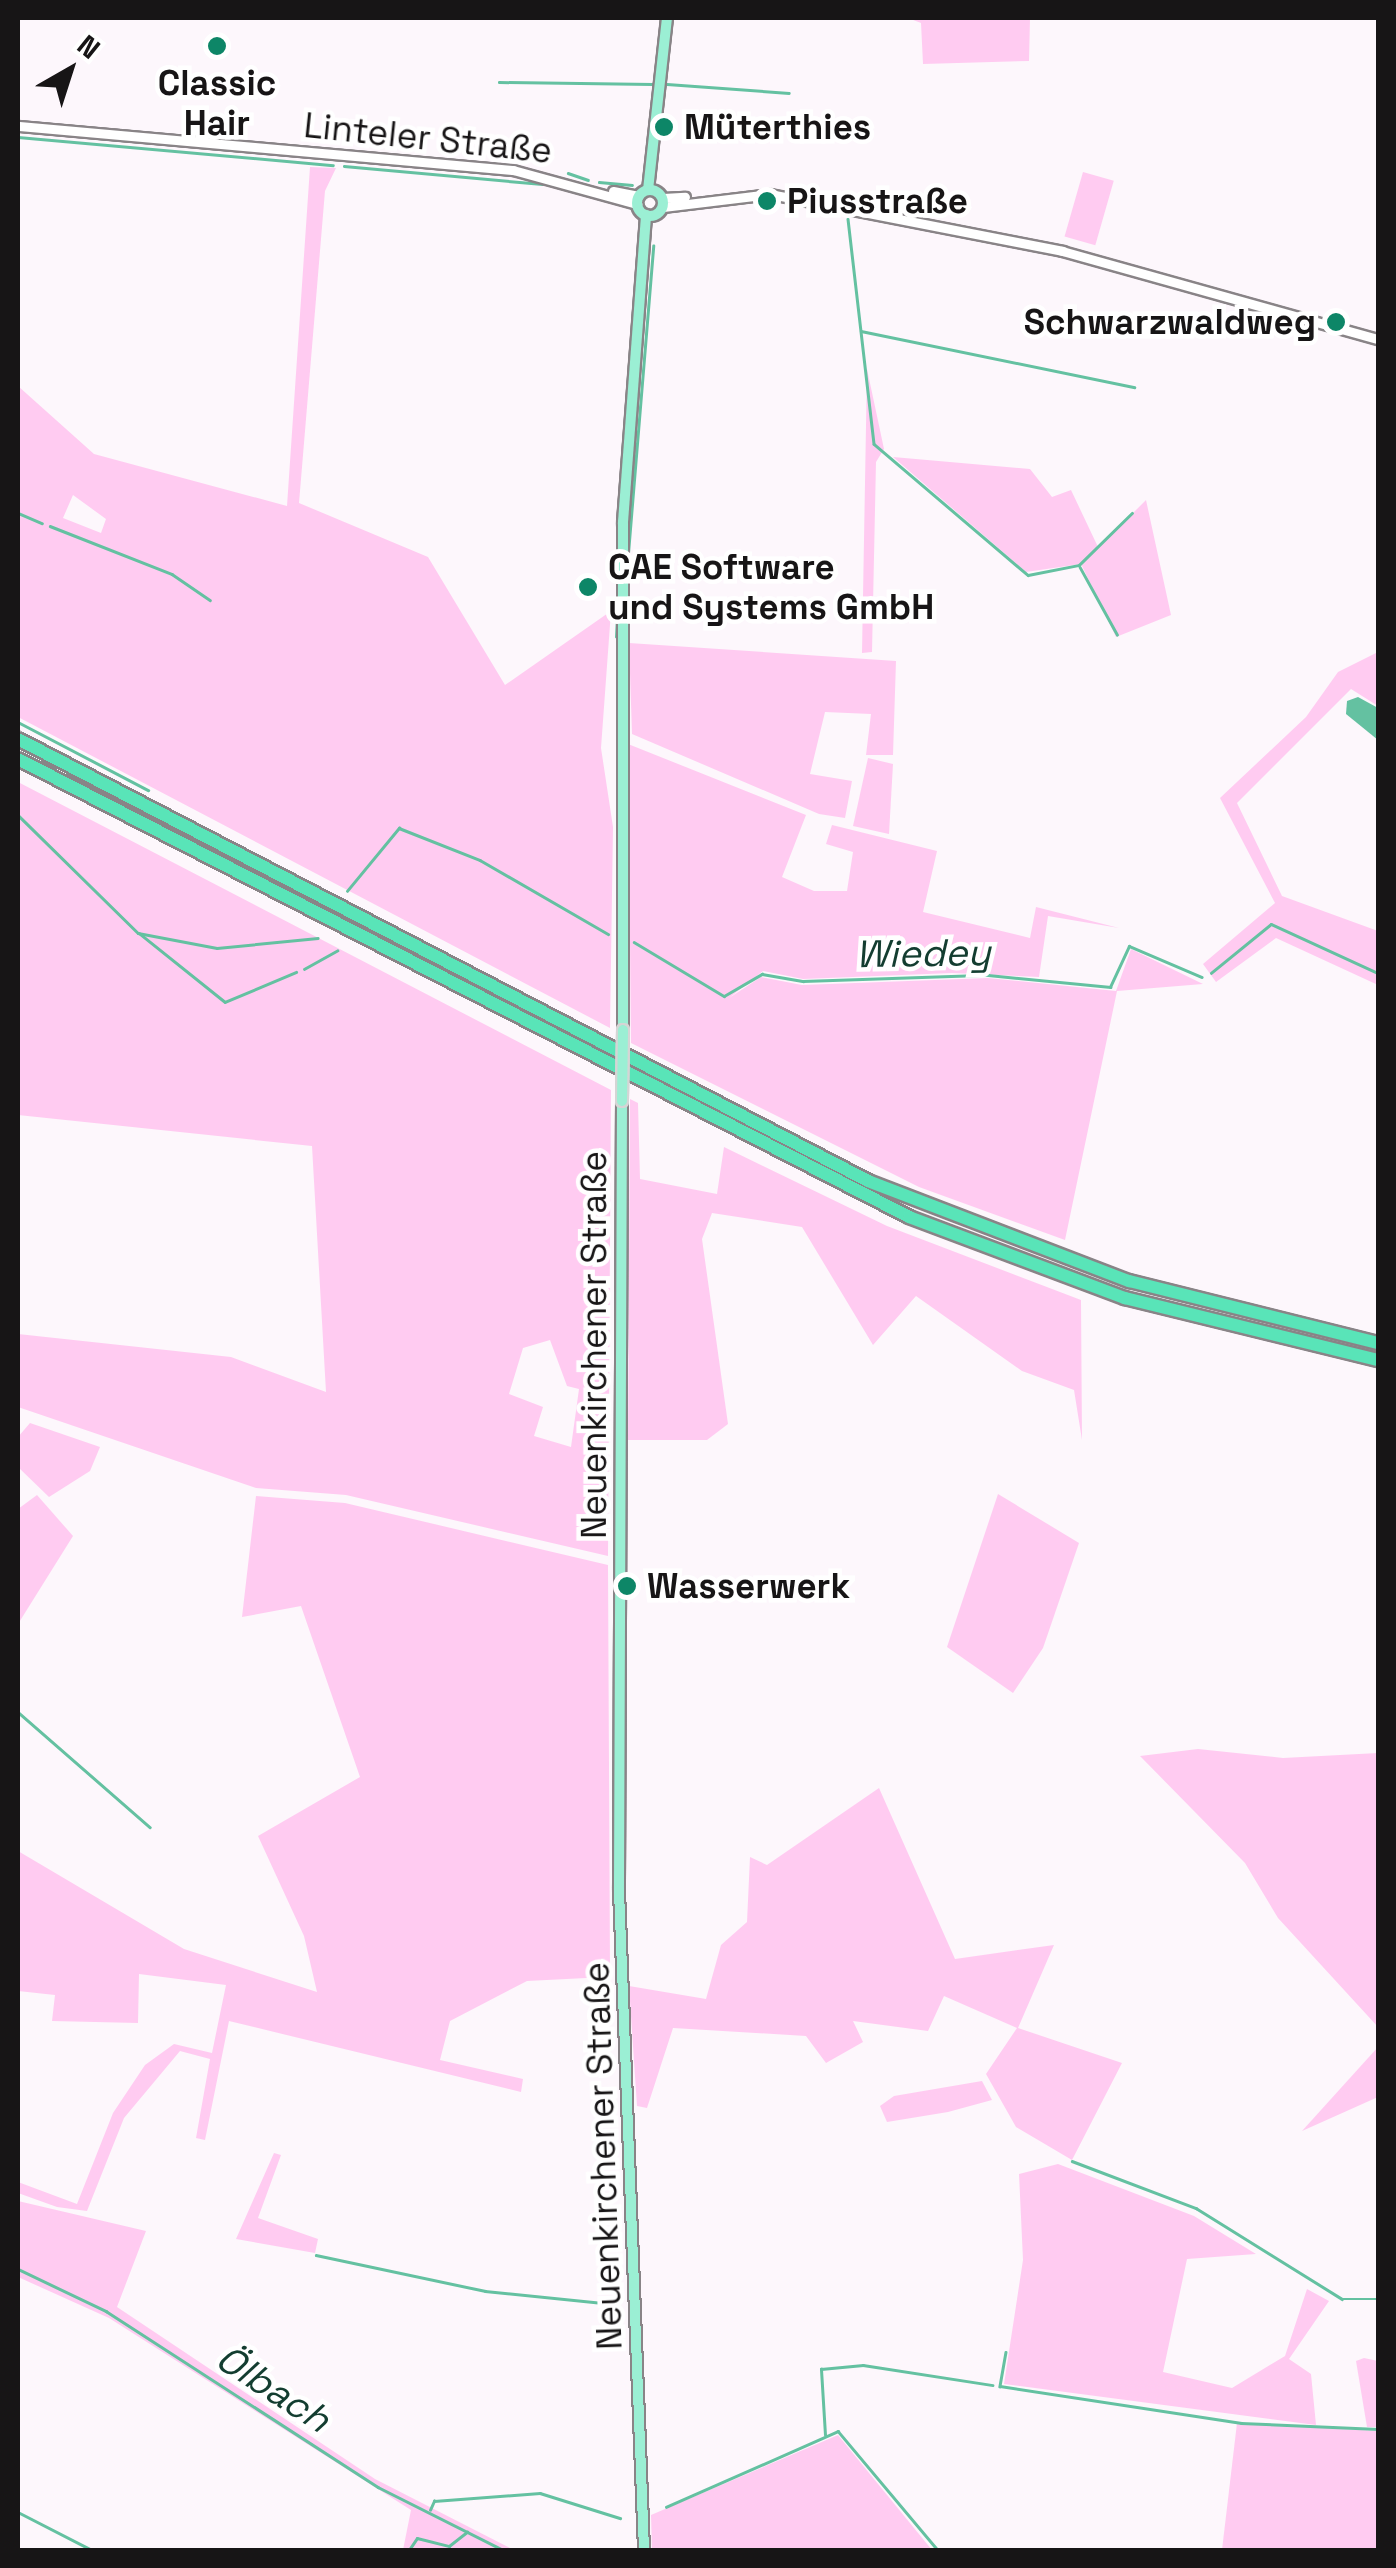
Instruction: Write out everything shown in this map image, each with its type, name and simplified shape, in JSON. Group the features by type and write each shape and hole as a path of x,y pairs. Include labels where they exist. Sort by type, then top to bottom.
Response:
{"highway":[{"path":"18,739 868,1181 1129,1281 1378,1344"},
{"path":"18,759 909,1217 1125,1298 1378,1360"}],"main road":[{"path":"650,215 666,18"},
{"path":"650,215 651,197"},
{"name":"Neuenkirchener Straße","path":"644,2550 620,1890 622,1030 624,522 650,215"}],"street":[{"name":"Linteler Straße","path":"18,126 512,170 651,197"},
{"path":"651,197 757,192 1062,251 1378,339"}],"shaded area":[{"path":"908,18 1064,18 1030,19 1029,61 923,64 921,23"},
{"path":"310,167 336,168 325,191 299,503 428,557 505,685 611,611 601,748 613,827 610,1028 18,717 18,386 94,454 287,506","holes":["73,495 106,519 101,533 63,518"]},
{"path":"1083,172 1114,181 1095,245 1065,236"},
{"path":"867,369 884,449 876,462 872,652 862,653"},
{"path":"893,457 1030,469 1052,497 1071,490 1098,547 1091,555 1146,500 1171,615 1116,637 1081,564 1026,572"},
{"path":"629,643 896,661 893,755 866,755 871,714 825,712 810,774 852,781 845,818 819,814 632,734"},
{"path":"1378,652 1378,706 1351,689 1237,803 1282,896 1378,931 1378,985 1276,938 1216,982 1203,964 1275,903 1220,798 1306,717 1338,672"},
{"path":"1358,697 1378,708 1378,740 1346,714 1347,701"},
{"path":"628,744 806,815 782,877 814,891 847,891 853,852 826,844 832,825 937,851 923,912 1030,938 1036,907 1119,928 1048,916 1039,977 952,973 803,979 763,971 729,998 761,977 802,985 988,978 1116,991 1131,949 1203,984 1117,991 1065,1240 919,1187 631,1043"},
{"path":"868,758 893,764 889,834 853,826"},
{"path":"18,782 611,1090 608,1556 346,1495 256,1488 18,1407 18,1334 231,1357 326,1392 312,1146 18,1115","holes":["550,1340 567,1386 579,1389 571,1447 534,1436 543,1407 509,1394 523,1348"]},
{"path":"630,1099 638,1103 640,1179 717,1194 724,1147 887,1226 1081,1300 1082,1440 1074,1390 1022,1371 916,1296 873,1345 802,1227 712,1213 702,1239 728,1424 707,1440 628,1440"},
{"path":"30,1423 100,1447 90,1471 49,1497 18,1467 18,1437"},
{"path":"998,1494 1079,1543 1043,1648 1013,1693 947,1647"},
{"path":"37,1495 73,1536 18,1624 18,1509"},
{"path":"256,1496 345,1503 608,1565 610,1969 606,1977 527,1981 450,2021 440,2060 523,2079 521,2092 229,2021 205,2140 196,2138 210,2059 180,2051 124,2118 87,2211 57,2207 18,2193 18,2182 77,2204 113,2113 145,2065 174,2044 212,2053 226,1985 139,1974 138,2023 52,2021 55,1995 18,1991 18,1851 184,1949 317,1992 304,1936 258,1836 360,1777 301,1606 242,1617"},
{"path":"1198,1749 1283,1758 1378,1753 1378,2027 1278,1918 1245,1863 1140,1756"},
{"path":"879,1788 955,1959 1054,1945 1018,2028 1122,2063 1072,2160 1016,2127 986,2074 1017,2028 944,1996 928,2031 853,2021 863,2042 826,2063 806,2036 673,2028 647,2108 637,2106 629,1986 706,1999 721,1945 747,1922 750,1857 767,1865"},
{"path":"1378,2047 1378,2097 1302,2131"},
{"path":"982,2081 992,2100 948,2112 887,2122 880,2106 894,2096"},
{"path":"274,2153 281,2155 258,2218 318,2239 315,2253 236,2239"},
{"path":"1058,2164 1194,2216 1256,2254 1187,2259 1163,2372 1232,2388 1285,2356 1307,2289 1329,2301 1289,2359 1311,2374 1316,2425 1004,2384 1023,2260 1019,2174"},
{"path":"18,2201 146,2231 117,2307 375,2479 514,2550 403,2550 411,2510 109,2318 18,2277"},
{"path":"1356,2361 1378,2361 1378,2427 1367,2427"},
{"path":"1237,2423 1378,2431 1378,2550 1222,2550"},
{"path":"838,2435 932,2550 652,2550 651,2515"}],"waterway":[{"path":"499,82 652,84"},
{"path":"667,84 789,93"},
{"path":"18,137 333,165"},
{"path":"344,166 542,184"},
{"path":"568,173 588,180"},
{"path":"599,182 632,185"},
{"path":"848,219 874,444 1028,575 1079,565 1132,513"},
{"path":"628,553 653,246"},
{"path":"861,331 1134,387"},
{"path":"616,637 629,369"},
{"path":"18,513 42,523"},
{"path":"50,526 172,574 210,600"},
{"path":"1080,567 1117,634"},
{"path":"18,722 148,790"},
{"name":"Wiedey","path":"18,815 138,933 217,948 318,938"},
{"name":"Wiedey","path":"347,891 399,828 480,860 608,934"},
{"name":"Wiedey","path":"1211,973 1271,924 1378,973"},
{"path":"139,933 225,1002 296,972"},
{"name":"Wiedey","path":"634,942 724,996 762,974 803,981 988,975 1110,987 1129,946 1202,977"},
{"path":"304,969 337,951"},
{"path":"18,1712 150,1827"},
{"path":"1072,2161 1196,2208 1342,2299 1378,2299"},
{"path":"316,2255 485,2291 612,2304"},
{"name":"Ölbach","path":"18,2269 106,2311 378,2487 503,2550"},
{"path":"1006,2352 1000,2386 1241,2423 1378,2429"},
{"path":"825,2435 821,2369 863,2365 992,2385"},
{"path":"666,2507 838,2431 938,2550"},
{"path":"430,2510 434,2501 540,2493 620,2518"},
{"path":"18,2512 92,2550"},
{"path":"409,2550 417,2538 449,2546 467,2532"}],"place":[{"name":"Classic Hair","path":"217,46"},
{"name":"Müterthies","path":"664,127"},
{"name":"Piusstraße","path":"767,201"},
{"name":"Schwarzwaldweg","path":"1336,322"},
{"name":"CAE Software und Systems GmbH","path":"588,587"},
{"name":"Wasserwerk","path":"627,1586"}]}
